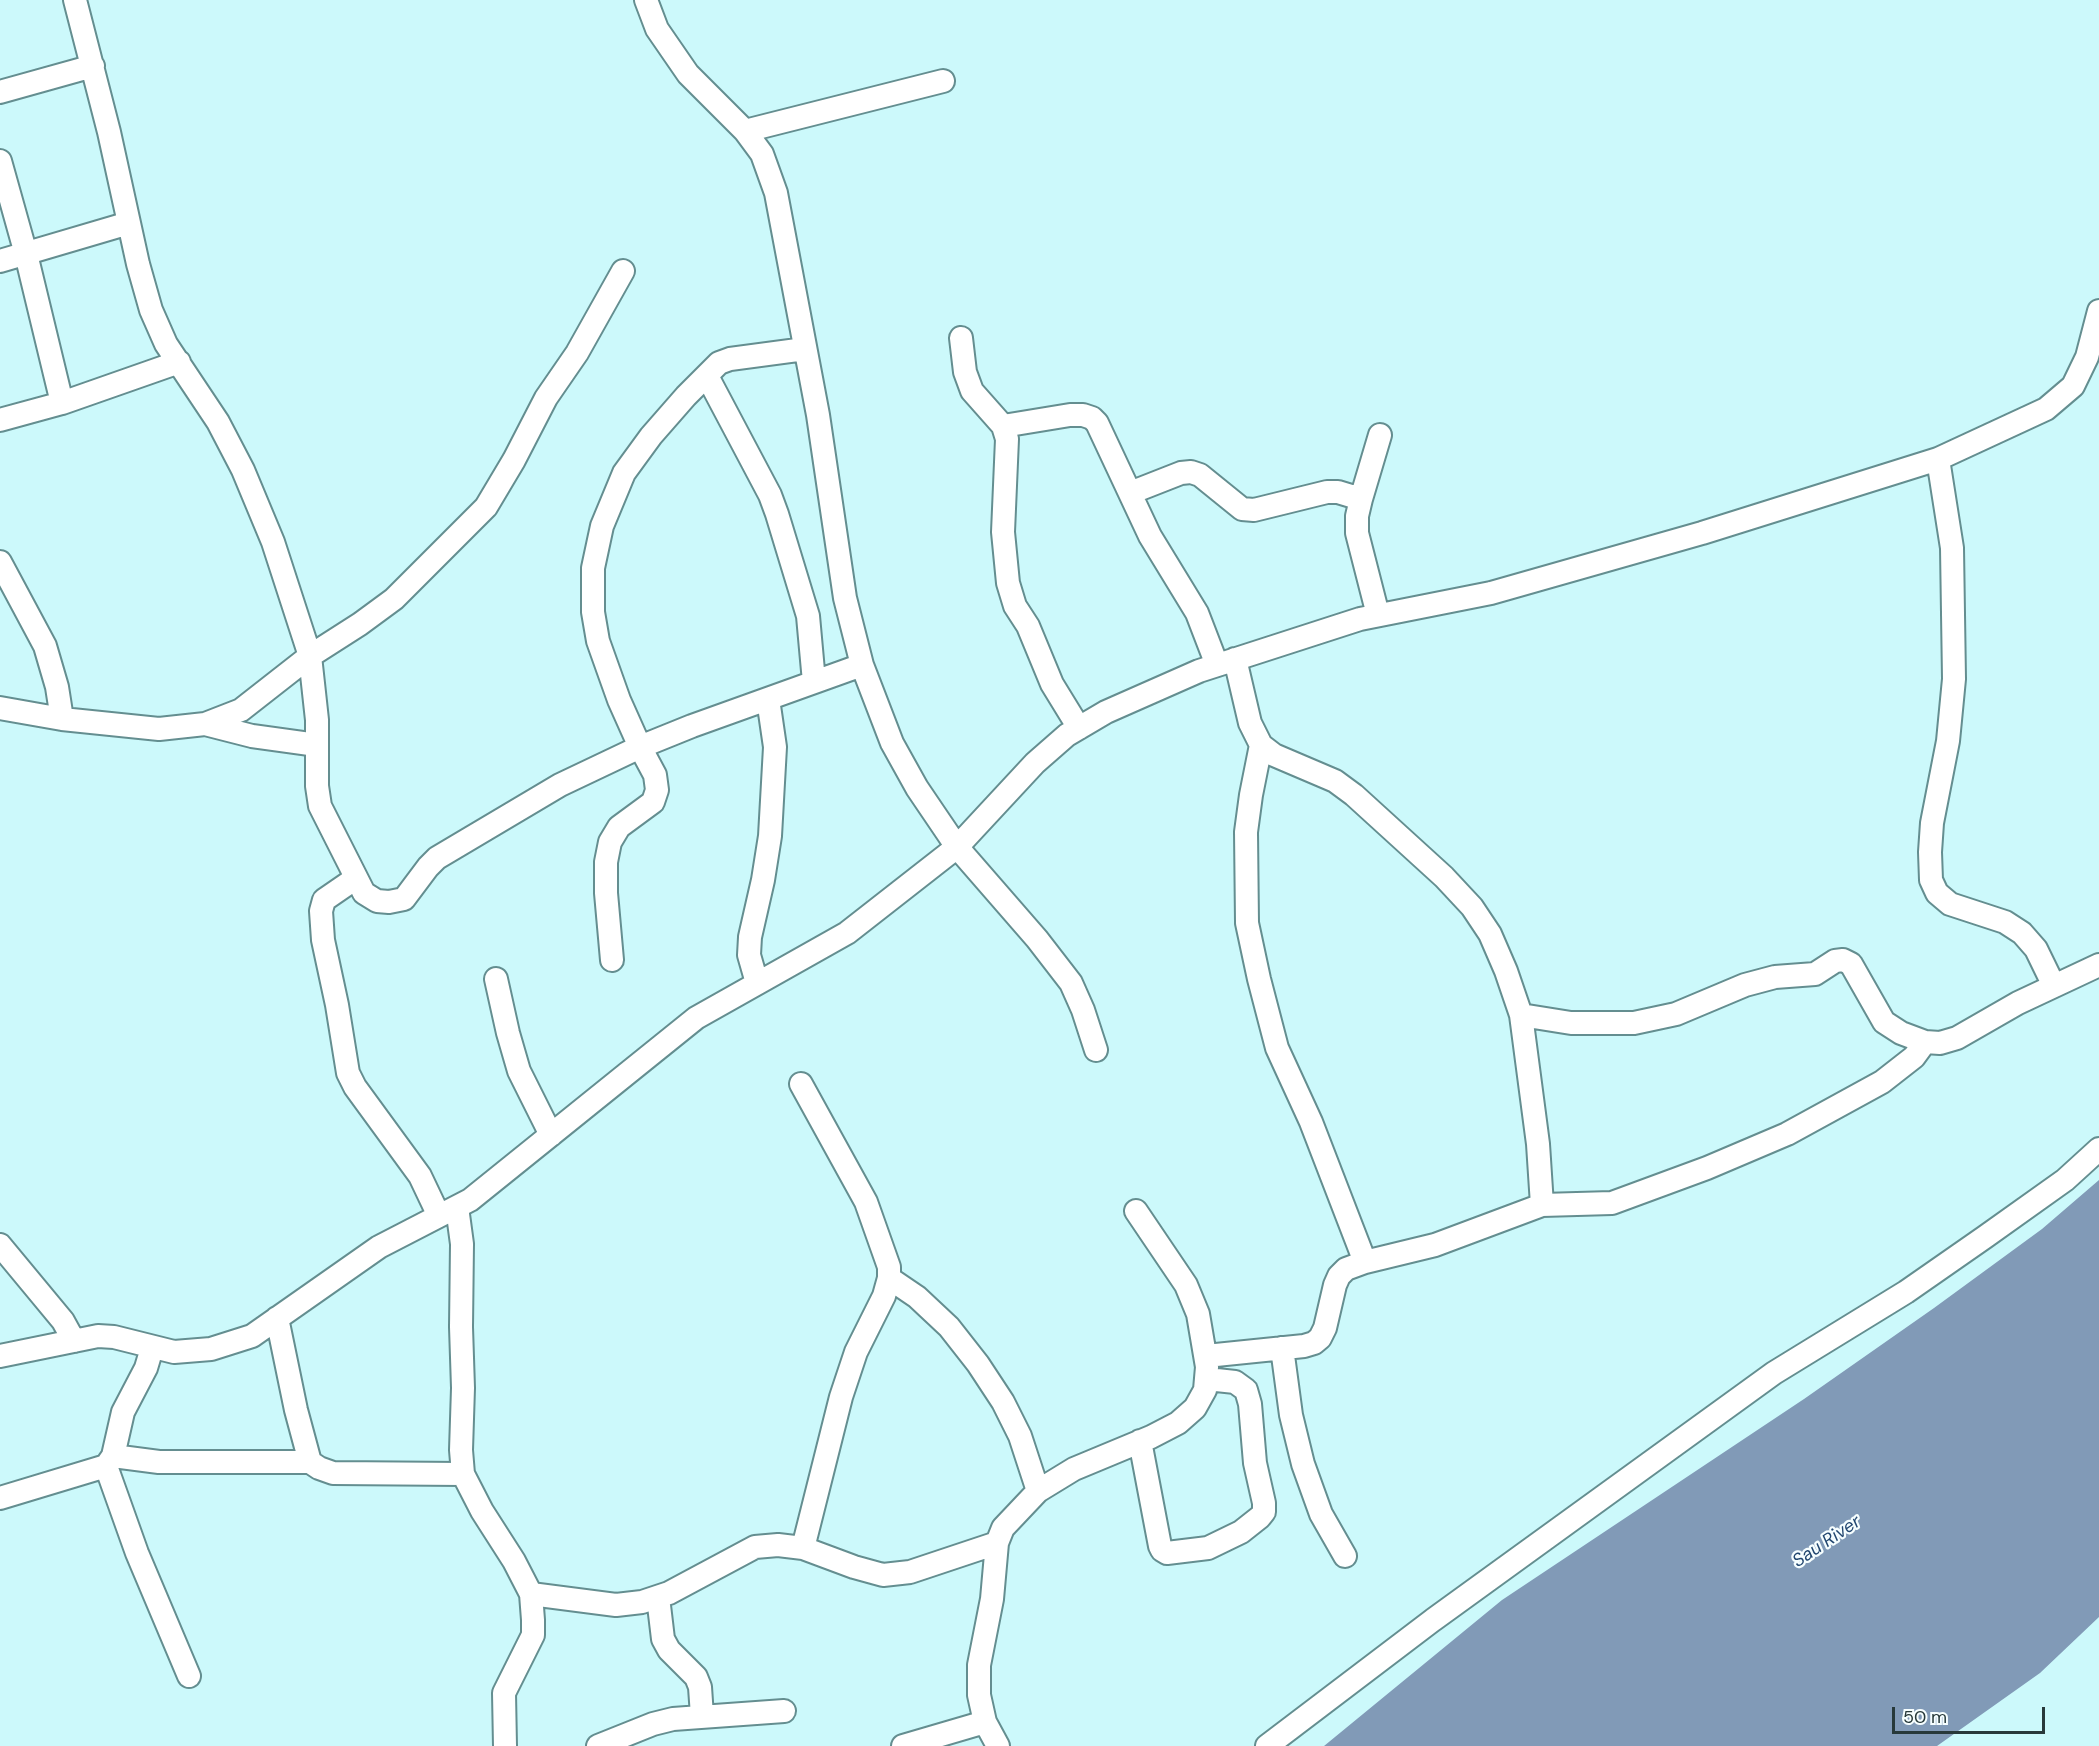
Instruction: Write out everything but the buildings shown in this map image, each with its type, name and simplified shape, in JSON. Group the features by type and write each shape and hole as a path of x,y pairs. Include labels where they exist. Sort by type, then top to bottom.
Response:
{"street":[{"path":"75,0 93,66 138,264 152,310 166,344 218,422 243,470 273,542 310,656 317,720 317,786 320,806 364,893 377,901 388,903 404,899 437,858 560,785 640,747 692,726 862,665"},
{"path":"646,0 657,29 688,74 746,131 762,154 776,193 818,416 845,598 862,665 892,743 917,788 957,847 1057,963 1071,983 1083,1010 1096,1050"},
{"path":"0,92 93,66"},
{"path":"746,131 944,81"},
{"path":"0,161 26,254 62,403"},
{"path":"0,261 129,223"},
{"path":"0,708 62,719 159,729 205,724 240,710 310,656 394,599 486,507 514,460 546,398 577,353 623,271"},
{"path":"0,1356 98,1336 114,1337 174,1352 211,1349 252,1336 380,1247 470,1200 696,1018 847,933 957,847 1035,763 1066,735 1106,712 1199,671 1360,619 1491,593 1702,533 1938,459 2046,409 2073,386 2087,357 2099,311"},
{"path":"961,338 965,372 972,391 1003,426 1007,439 1003,532 1008,583 1015,606 1028,626 1053,684 1079,728"},
{"path":"612,960 606,893 606,862 610,842 619,827 653,802 657,790 655,775 619,700 598,641 593,612 593,568 602,526 624,473 651,435 719,363 730,359 805,349"},
{"path":"0,420 62,403 179,362"},
{"path":"707,376 770,495 777,514 808,616 814,682"},
{"path":"1003,426 1070,415 1092,418 1106,439 1150,536 1226,662 1261,745 1274,755 1335,781 1354,795 1444,877 1472,907 1490,934 1521,1015 1538,1144 1542,1205"},
{"path":"1378,615 1357,533 1361,499 1380,435"},
{"path":"1938,459 1952,548 1954,679 1948,741 1932,823 1931,880 1937,893 1950,903 2005,922 2022,933 2036,949 2054,987"},
{"path":"1130,493 1181,473 1191,472 1200,475 1242,509 1254,510 1327,492 1338,492 1361,499"},
{"path":"0,562 45,646 55,676 62,719"},
{"path":"757,983 749,955 750,937 770,836 775,747 768,699"},
{"path":"205,724 252,736 317,745"},
{"path":"1261,745 1246,832 1247,923 1277,1048 1311,1122 1365,1262"},
{"path":"356,878 324,900 321,911 323,940 348,1073 355,1087 448,1211 462,1244 461,1450 463,1474 477,1503 514,1561 531,1594 532,1635 504,1693 505,1746"},
{"path":"1521,1015 1571,1023 1634,1023 1676,1014 1744,986 1774,977 1815,974 1835,961 1843,960 1851,964 1884,1022 1901,1033 1925,1042 1940,1043 1957,1038 2018,1004 2099,965"},
{"path":"496,979 507,1033 519,1071 551,1135"},
{"path":"1206,1356 1304,1346 1320,1338 1325,1328 1335,1285 1346,1269 1365,1262 1435,1245 1542,1205 1611,1203 1707,1168 1787,1134 1882,1082 1914,1057 1925,1042"},
{"path":"801,1084 866,1202 889,1267 889,1278 884,1296 856,1352 841,1397 803,1548"},
{"path":"1267,1746 1433,1620 1774,1373 1906,1292 2065,1180 2099,1149"},
{"path":"998,1746 985,1722 979,1695 979,1665 992,1599 997,1543 1003,1528 1038,1491 1074,1469 1178,1422 1195,1408 1205,1390 1206,1356 1198,1314 1186,1285 1136,1211"},
{"path":"0,1245 63,1321 74,1341"},
{"path":"889,1278 917,1297 949,1327 978,1364 1003,1402 1020,1436 1038,1491"},
{"path":"277,1318 309,1462"},
{"path":"152,1348 146,1368 123,1412 110,1461 136,1553 189,1676"},
{"path":"1282,1348 1291,1415 1303,1464 1321,1514 1345,1556"},
{"path":"1140,1441 1162,1550 1167,1553 1208,1548 1241,1532 1260,1517 1264,1512 1264,1503 1255,1463 1251,1412 1246,1389 1235,1382 1207,1379"},
{"path":"0,1498 110,1461 309,1462 333,1473 463,1474"},
{"path":"531,1594 616,1605 642,1602 658,1597 756,1547 778,1545 803,1548 883,1575 910,1572 997,1543"},
{"path":"658,1597 663,1639 669,1650 696,1677 700,1687 702,1716"},
{"path":"598,1746 634,1739 653,1724 702,1716 784,1711"},
{"path":"903,1746 985,1722"}],"water":[{"name":"Sau River","path":"2099,1180 2099,1617 2040,1673 1937,1746 1324,1746 1502,1600 1804,1399 1934,1308 2042,1229"}]}
